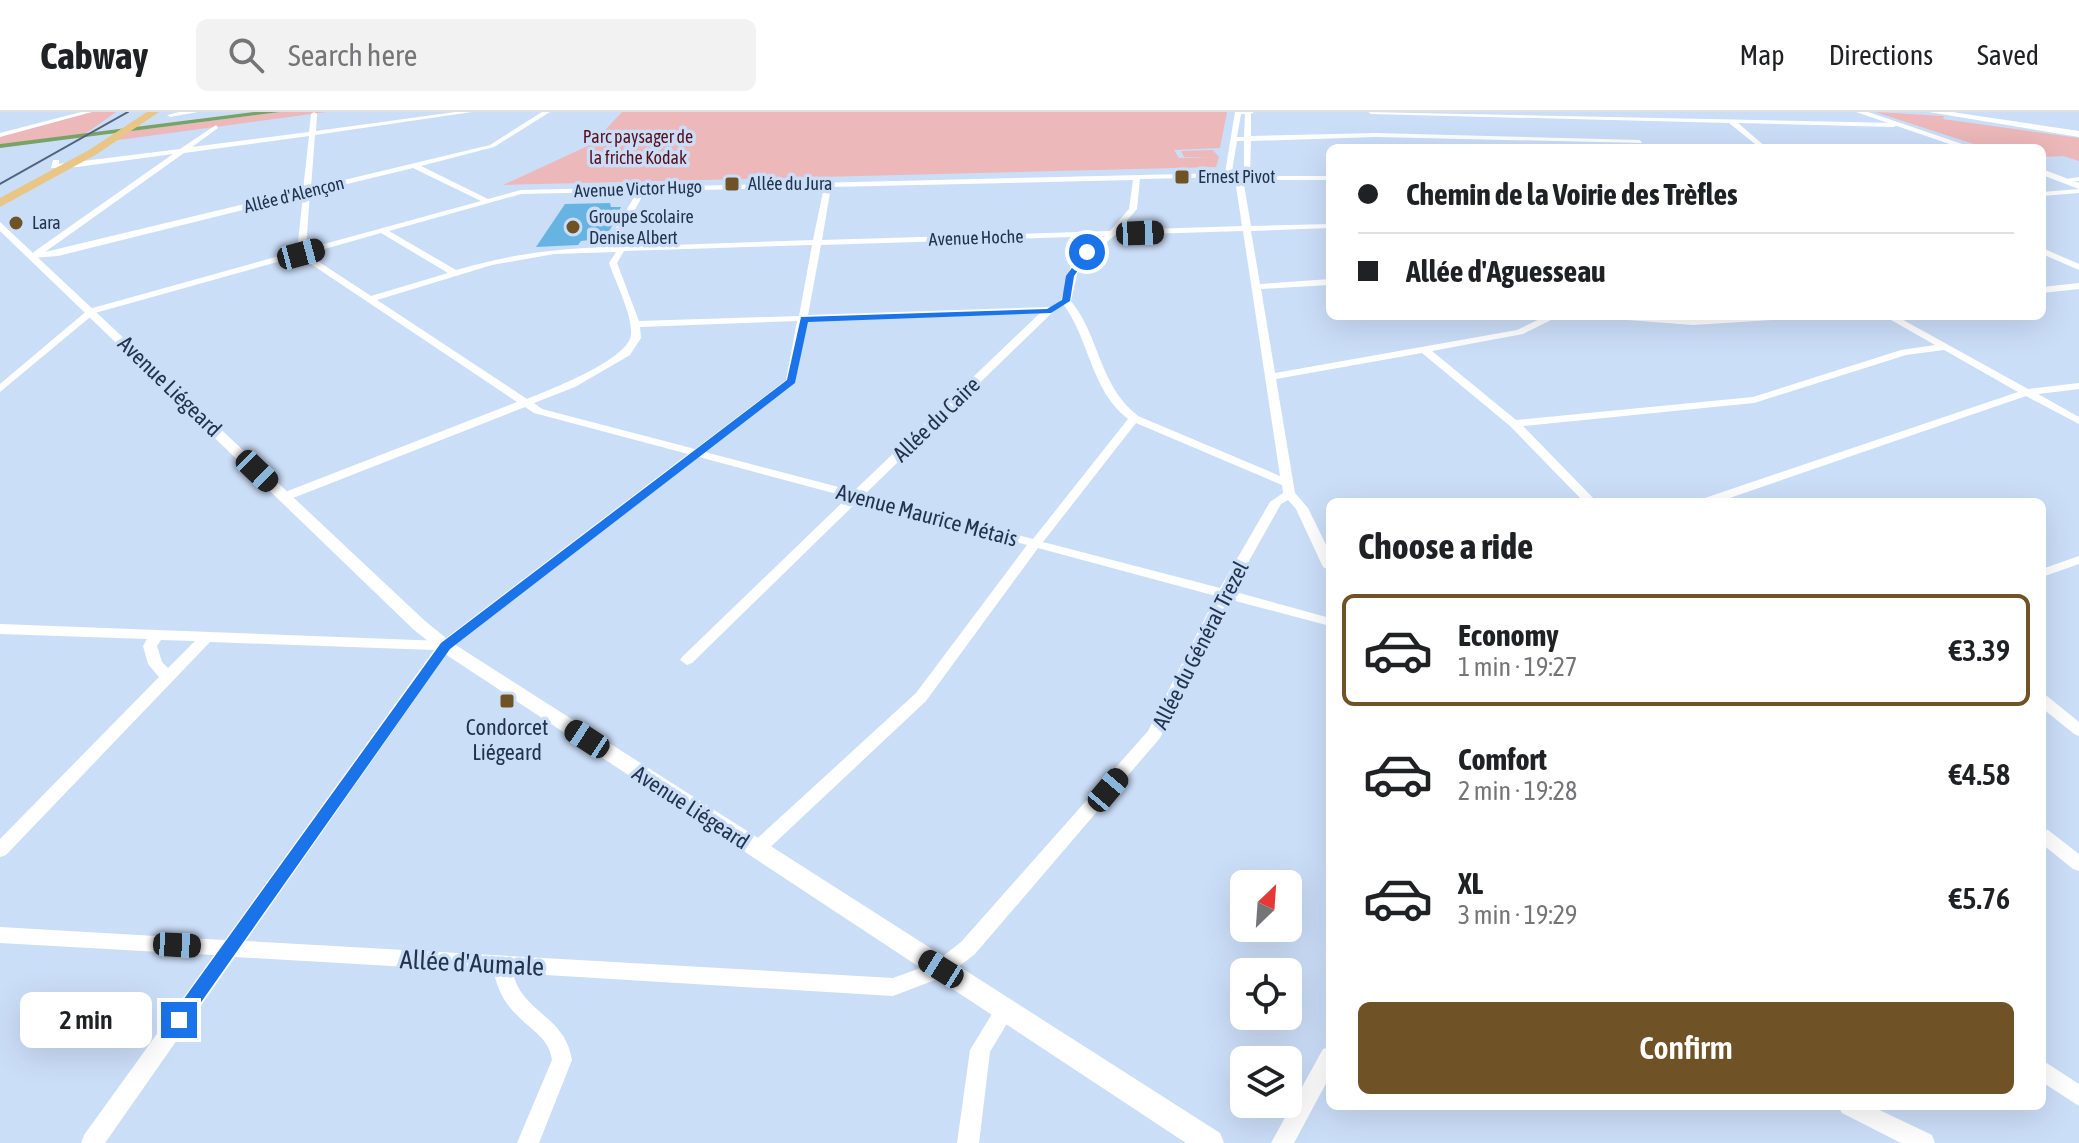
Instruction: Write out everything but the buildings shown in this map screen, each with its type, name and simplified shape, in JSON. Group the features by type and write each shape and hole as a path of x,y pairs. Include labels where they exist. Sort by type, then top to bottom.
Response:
{"main road":[{"path":"60,164 71,152 113,126 154,112"},
{"path":"1934,112 2079,134"},
{"path":"0,201 60,164 93,152 137,117"}],"street":[{"path":"0,135 89,112"},
{"path":"170,115 195,112"},
{"path":"60,164 469,112"},
{"name":"Allée d'Alençon","path":"34,256 60,253 492,146 547,112"},
{"path":"1239,176 1228,172 1238,112 1250,112 1249,139 1239,176 1288,488 1302,508 1326,559"},
{"path":"1371,112 1615,115 1894,125"},
{"path":"1860,112 1956,144"},
{"path":"1418,113 1432,137"},
{"path":"301,254 314,114"},
{"path":"1615,115 1625,126"},
{"path":"1731,121 1759,144"},
{"path":"0,125 29,128"},
{"path":"34,256 216,127"},
{"path":"1632,134 1641,144"},
{"path":"1234,139 1432,137 1616,144"},
{"path":"414,165 489,202"},
{"path":"2046,173 2079,188"},
{"name":"Avenue Victor Hugo","path":"92,311 521,192 828,193 1028,183 1203,182 1201,174 1326,178"},
{"path":"2064,180 2079,179"},
{"path":"635,324 1048,311 1066,301 1075,265 1112,234 1133,209 1136,180"},
{"path":"2046,193 2079,188"},
{"path":"92,1143 445,646 791,381 828,193"},
{"path":"608,249 638,197"},
{"name":"Avenue Liégeard","path":"0,225 284,497 445,646 1210,1143"},
{"name":"Avenue Hoche","path":"369,300 521,255 622,248 1326,226"},
{"path":"383,231 456,274"},
{"path":"284,497 525,404 599,372 626,353 636,338 635,324 613,263 622,248"},
{"path":"2046,253 2079,267"},
{"name":"Avenue Maurice Métais","path":"301,254 538,411 1326,621"},
{"path":"1255,287 1326,282"},
{"path":"2046,290 2079,286"},
{"path":"1066,301 1080,315 1104,387 1118,406 1134,418 1288,488"},
{"path":"0,389 92,311"},
{"name":"Allée du Caire","path":"687,660 1048,311"},
{"path":"1271,377 1520,332 1546,320"},
{"path":"1667,320 1724,320"},
{"path":"1896,320 2079,421"},
{"path":"1514,424 1754,400 1905,352 1946,347"},
{"path":"1426,351 1514,424 1587,498"},
{"path":"1718,498 2027,392 2079,386"},
{"path":"756,850 921,697 1134,418"},
{"name":"Allée du Général Trezel","path":"941,969 968,948 1154,734 1224,593 1276,502 1288,488"},
{"path":"2046,572 2079,560"},
{"path":"0,629 445,646"},
{"path":"156,637 150,646 151,655 168,677"},
{"path":"0,850 205,639"},
{"path":"2046,703 2079,730"},
{"path":"2046,838 2079,864"},
{"name":"Allée d'Aumale","path":"0,935 893,987 941,969"},
{"path":"502,965 504,986 515,1003 563,1048 562,1060 528,1143"},
{"path":"968,1143 980,1050 1005,1010"},
{"path":"1282,1143 1326,1063"},
{"path":"2046,1073 2079,1096"},
{"path":"1857,1110 1924,1143"}],"green space":[{"path":"89,112 116,112 85,134 0,144 0,135"},
{"path":"280,112 326,112 111,141 124,132"},
{"name":"Parc paysager de la friche Kodak","path":"622,112 1227,112 1220,148 1174,150 1179,158 1213,157 1184,157 1181,151 1213,150 1219,157 1216,167 503,185 592,144"},
{"path":"1875,112 1944,116 1943,119 2079,138 2079,161 2063,156 2046,157 2046,144 1974,144"}],"shaded area":[{"path":"254,112 280,112 0,148 0,144"}],"tram line":[{"path":"0,184 128,112"}],"place":[{"name":"Ernest Pivot","path":"1182,177"},
{"name":"Allée du Jura","path":"732,184"},
{"name":"Lara","path":"16,223"},
{"name":"Groupe Scolaire Denise Albert","path":"573,227"},
{"name":"Condorcet Liégeard","path":"507,701"}],"route":[{"path":"179,1020 445,646 791,381 804,319 1048,311 1066,301 1070,276 1087,252"}]}
